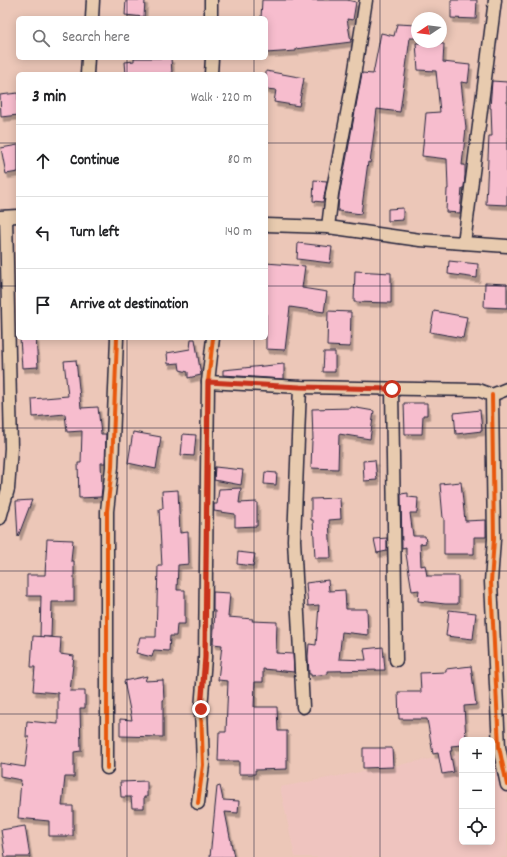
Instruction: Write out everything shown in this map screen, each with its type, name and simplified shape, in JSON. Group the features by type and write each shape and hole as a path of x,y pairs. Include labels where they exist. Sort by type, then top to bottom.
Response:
{"street":[{"path":"92,16 93,0"},
{"path":"211,0 211,16"},
{"path":"328,227 332,194 354,76 366,0"},
{"path":"464,243 495,0"},
{"path":"87,72 88,60"},
{"path":"211,72 212,60"},
{"path":"0,518 8,488 11,448 8,217"},
{"path":"268,225 328,227 420,240 507,246"},
{"path":"107,768 107,511 112,467 117,340"},
{"path":"198,803 203,765 201,709 205,658 208,382 213,340"},
{"path":"208,382 300,387 478,390 492,395 507,389"},
{"path":"300,387 294,540 303,707"},
{"path":"392,389 396,660"},
{"path":"492,395 494,539 491,582 499,747 507,785"}],"shaded area":[{"path":"502,746 507,768 507,857 295,857 280,787 459,754 459,845 495,845 495,747"}],"building":[{"path":"126,0 145,0 144,16 125,15"},
{"path":"262,0 347,0 356,2 353,20 347,19 351,42 296,49 296,51 268,53 268,16 261,16"},
{"path":"451,0 477,0 476,19 451,18"},
{"path":"397,24 411,25 411,38 400,112 377,109 370,163 368,162 361,214 338,211 339,195 362,73 373,74 381,33 394,36"},
{"path":"416,48 444,48 443,62 470,65 468,83 461,82 466,128 462,165 465,165 465,175 464,188 462,188 460,213 446,212 448,189 447,159 422,156 426,113 440,112 436,71 418,70"},
{"path":"171,60 172,72 126,72 125,62"},
{"path":"266,71 304,78 299,106 274,102 276,90 268,89 268,72"},
{"path":"492,81 507,82 507,205 486,204 489,136 492,136 490,108"},
{"path":"16,93 16,115 1,117 0,95"},
{"path":"16,145 16,172 6,174 1,148"},
{"path":"314,180 327,181 323,202 313,201"},
{"path":"403,208 403,220 388,221 388,209"},
{"path":"298,243 332,247 330,263 297,259"},
{"path":"449,261 478,264 477,278 448,274"},
{"path":"268,263 305,266 302,288 327,292 324,312 290,307 285,350 266,349 266,340 268,340"},
{"path":"355,271 391,273 391,303 354,302"},
{"path":"485,283 507,284 507,308 484,307"},
{"path":"328,311 351,312 350,347 327,346"},
{"path":"434,311 467,317 463,338 430,332"},
{"path":"20,340 36,340 38,367 22,368"},
{"path":"191,340 195,340 201,375 188,378 188,372 180,370 179,363 168,364 167,353 190,349"},
{"path":"324,352 335,352 335,372 323,372"},
{"path":"76,360 81,408 98,407 101,434 106,434 105,463 101,463 101,497 79,498 78,463 81,463 82,431 67,432 65,414 33,417 32,399 68,396 64,361"},
{"path":"284,364 284,379 223,375 223,370"},
{"path":"404,403 427,403 427,415 423,415 422,434 405,434"},
{"path":"351,407 374,411 370,439 339,434 338,469 311,468 313,440 312,409"},
{"path":"480,410 482,431 456,434 454,413"},
{"path":"133,432 161,437 156,469 128,463"},
{"path":"183,434 196,435 194,456 181,455"},
{"path":"375,460 377,480 364,481 363,461"},
{"path":"215,467 243,470 241,485 214,480"},
{"path":"265,472 277,473 276,485 264,484"},
{"path":"461,482 465,521 486,520 486,537 474,537 474,554 444,554 444,518 440,484"},
{"path":"241,488 239,503 257,502 257,526 235,527 235,514 214,511 214,504 217,504 219,489"},
{"path":"178,490 180,533 188,532 189,564 178,565 177,590 185,590 185,624 177,624 176,636 170,636 169,651 154,650 152,657 136,653 140,637 156,637 158,566 162,566 159,509 163,508 162,491"},
{"path":"408,493 408,497 418,498 417,513 410,513 413,536 425,536 426,543 420,544 421,566 425,565 427,576 458,576 458,604 418,601 419,590 412,591 406,547 402,548 401,494"},
{"path":"340,498 341,519 329,520 331,558 315,558 313,520 311,520 311,499"},
{"path":"32,500 18,537 16,501"},
{"path":"387,538 387,551 377,553 374,539"},
{"path":"47,539 73,540 71,561 74,561 74,602 52,602 51,637 40,637 41,596 27,596 27,575 45,575"},
{"path":"238,552 255,554 253,566 237,564"},
{"path":"328,580 329,591 345,590 346,609 367,609 368,635 342,632 339,659 366,660 364,649 383,647 385,670 328,671 328,674 311,676 311,674 309,674 309,644 316,645 319,605 308,606 306,583"},
{"path":"213,592 230,593 228,617 253,619 252,621 277,622 276,653 293,654 294,672 263,669 263,682 255,682 254,707 277,707 278,731 287,731 287,769 255,770 255,774 239,774 239,761 218,761 219,732 226,732 228,681 218,680 222,645 213,644 215,611 213,611"},
{"path":"449,610 476,613 473,639 446,636"},
{"path":"33,636 61,638 60,654 74,656 70,691 85,691 85,708 80,708 81,751 74,752 74,777 65,777 62,806 73,806 73,836 49,836 49,821 18,818 21,780 0,776 0,763 25,767 29,737 26,737 27,721 58,724 58,693 33,691 35,667 31,667"},
{"path":"471,666 476,705 464,706 466,737 459,737 459,745 451,746 452,751 450,751 454,772 442,774 438,753 433,754 427,719 399,719 398,692 421,692 420,673 446,672 446,669"},
{"path":"147,676 145,681 163,680 163,737 120,736 120,719 132,720 124,681"},
{"path":"363,748 392,748 393,767 363,768"},
{"path":"147,781 147,797 144,797 144,808 132,808 131,797 121,797 120,782"},
{"path":"220,786 223,800 239,801 238,813 225,812 234,857 210,857 217,787"},
{"path":"25,826 30,857 5,857 1,830"}],"cycle path":[{"path":"107,768 107,511 112,467 117,340"},
{"path":"198,803 203,765 201,709 205,658 208,382 213,340"},
{"path":"492,395 494,539 491,582 499,747 507,785"}],"route":[{"path":"201,709 205,658 208,382 300,387 392,389"}]}
